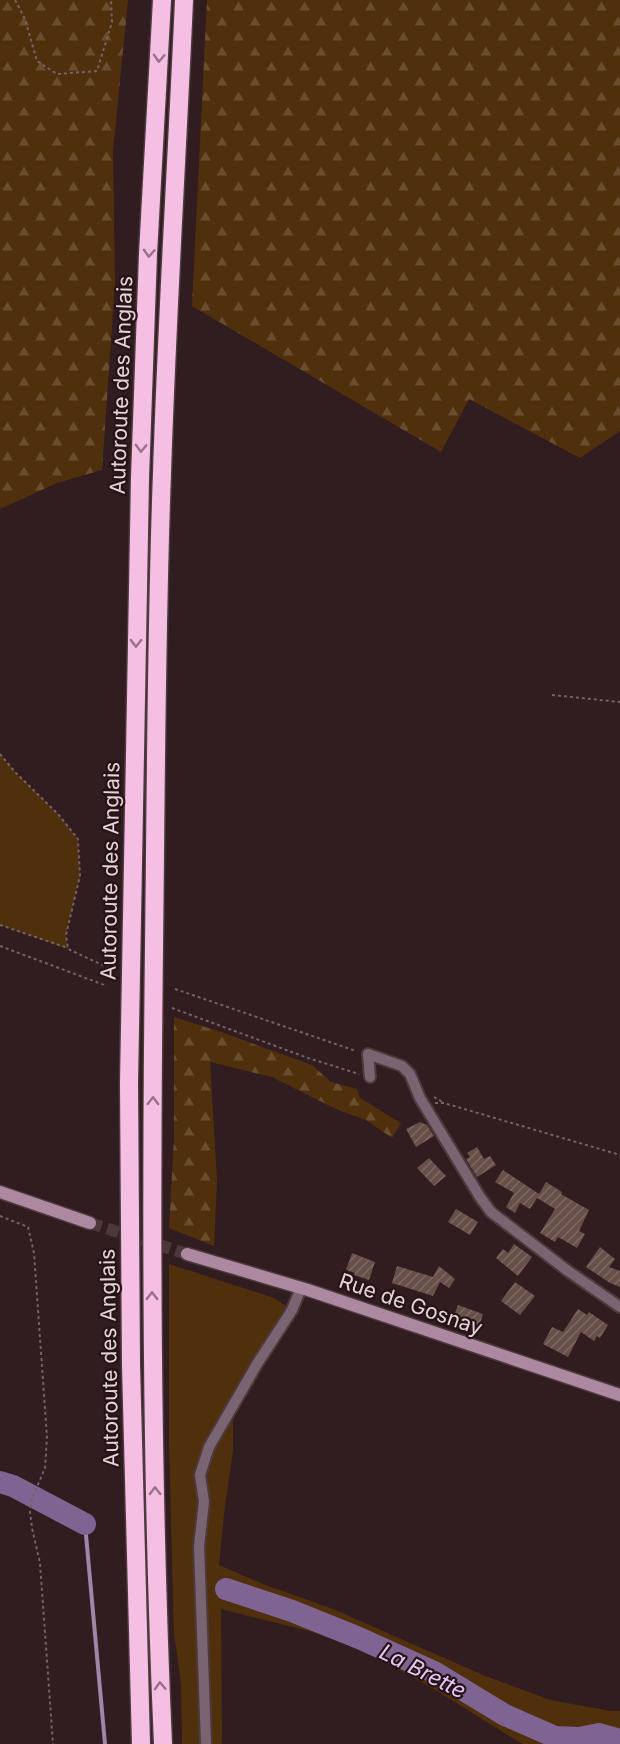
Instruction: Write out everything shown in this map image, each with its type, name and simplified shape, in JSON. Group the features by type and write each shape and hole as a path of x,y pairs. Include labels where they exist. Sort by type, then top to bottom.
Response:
{"highway":[{"name":"Autoroute des Anglais","path":"141,1744 131,1365 129,1083 140,478 148,254 162,0"},
{"name":"Autoroute des Anglais","path":"163,1744 153,1408 152,1233 156,753 162,473 184,0"}],"street":[{"path":"370,1077 368,1054 402,1066 412,1078 420,1098 480,1197 492,1212 568,1271 620,1307"},
{"path":"0,1192 90,1223"},
{"name":"Rue de Gosnay","path":"187,1254 301,1288 620,1395"},
{"path":"207,1744 199,1546 204,1502 200,1475 209,1447 257,1364 292,1310 301,1288"}],"path":[{"path":"15,0 25,19 37,61 57,74 97,71 112,22 111,0"},
{"path":"552,695 620,702"},
{"path":"0,754 58,814 78,839 80,876 66,935 68,948"},
{"path":"0,925 68,948 109,968"},
{"path":"0,946 107,986"},
{"path":"175,989 368,1054"},
{"path":"172,1008 308,1058 370,1077"},
{"path":"420,1098 430,1103 444,1103 520,1124 620,1155"},
{"path":"0,1216 28,1227 34,1253 47,1437 45,1468 32,1499 30,1512 40,1563 53,1744"}],"green space":[{"path":"0,0 128,0 113,151 115,282 102,470 57,483 0,509"},
{"path":"207,0 620,0 620,431 580,458 469,399 441,452 192,306"},
{"path":"0,754 58,814 78,839 80,876 66,935 68,949 0,925"},
{"path":"174,1017 312,1065 331,1082 357,1089 360,1098 401,1123 392,1138 366,1120 338,1110 272,1077 210,1062 217,1180 214,1246 169,1228 174,1138"},
{"path":"169,1264 274,1298 292,1310 233,1406 233,1450 219,1565 263,1584 333,1609 483,1675 550,1700 620,1711 620,1744 522,1744 439,1692 364,1650 309,1631 221,1609 222,1744 182,1744 181,1684 174,1633 169,1444"}],"building":[{"path":"420,1122 427,1125 434,1136 416,1147 406,1129"},
{"path":"477,1147 484,1159 490,1156 496,1165 477,1177 466,1159 470,1157 467,1153"},
{"path":"429,1158 446,1176 434,1186 417,1168"},
{"path":"503,1170 539,1194 546,1182 562,1192 561,1194 589,1210 579,1231 585,1234 577,1248 558,1237 555,1242 540,1233 555,1209 537,1198 530,1209 520,1203 515,1213 506,1207 514,1193 495,1182"},
{"path":"456,1209 478,1222 470,1235 448,1222"},
{"path":"514,1244 532,1257 518,1276 496,1258 503,1249 508,1253"},
{"path":"600,1247 615,1259 609,1267 620,1271 620,1287 586,1267"},
{"path":"352,1253 375,1262 369,1280 346,1270"},
{"path":"397,1266 433,1277 439,1266 455,1279 449,1288 440,1282 433,1296 392,1283"},
{"path":"515,1282 535,1296 520,1315 501,1301"},
{"path":"458,1305 483,1314 479,1327 453,1318"},
{"path":"578,1309 587,1315 589,1312 608,1325 600,1338 597,1336 594,1341 581,1332 568,1357 543,1344 552,1327 563,1332"}],"waterway":[{"path":"0,1482 13,1486 85,1524"},
{"path":"85,1524 105,1744"},
{"name":"La Brette","path":"226,1589 292,1611 359,1638 434,1672 505,1715 555,1737 579,1738 599,1734 620,1740"}],"tunnel":[{"path":"90,1223 187,1254"}]}
